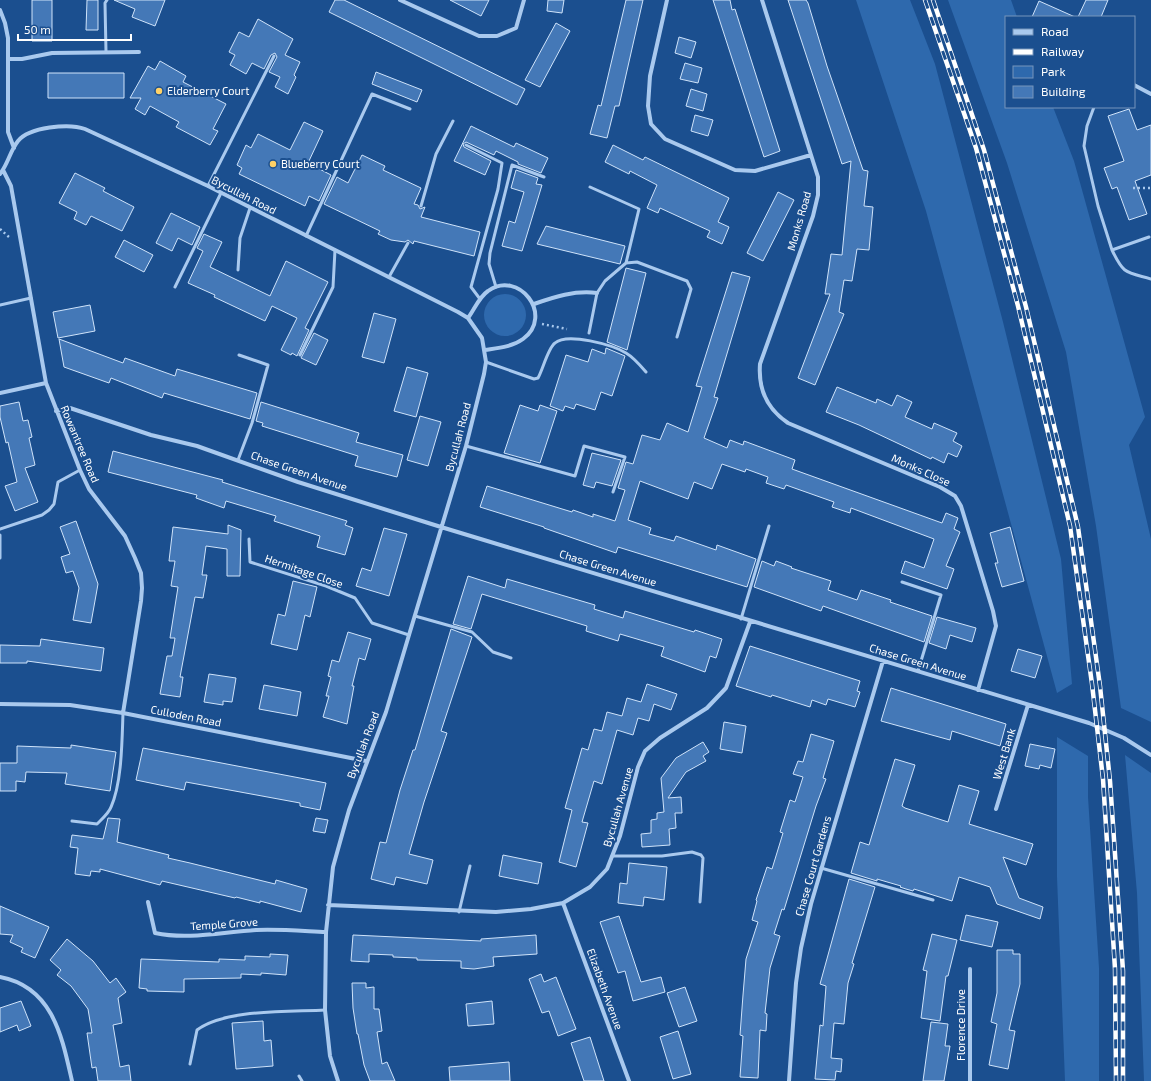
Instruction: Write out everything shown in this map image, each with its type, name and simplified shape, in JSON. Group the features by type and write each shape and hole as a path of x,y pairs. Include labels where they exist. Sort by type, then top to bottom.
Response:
{"street":[{"path":"400,0 479,36 498,36 516,28 524,0"},
{"path":"667,0 650,76 648,106 651,124 664,139 735,170 755,171 811,155"},
{"name":"Monks Road","path":"762,0 818,177 818,195 813,216 760,364 760,386 765,400"},
{"path":"0,10 5,23 9,59 8,132 14,148"},
{"path":"9,59 22,59 52,53 139,52"},
{"path":"1135,86 1151,94"},
{"name":"Bycullah Road","path":"2,172 18,141 31,132 56,127 76,126 116,142 208,186 458,312 468,318 479,334 485,350 486,362 466,446 386,712 366,761 341,834 334,867 328,905 326,932 325,1010 330,1056 338,1081"},
{"name":"Rowantree Road","path":"2,172 11,186 46,383 56,411 89,489 125,536 140,574 142,588 141,601 123,713"},
{"path":"468,318 480,299 488,291 496,287 506,285 516,288 526,294 534,304 536,313 534,323 523,339 509,346 485,350"},
{"path":"534,304 562,294 587,292 597,293"},
{"path":"0,393 46,383"},
{"name":"Monks Close","path":"765,400 777,416 788,423 940,487 954,496 961,506 993,611 996,626 978,690"},
{"name":"Chase Green Avenue","path":"56,411 70,408 125,427 197,446 298,482 441,527 750,622 1089,723 1124,738 1151,755"},
{"name":"Bycullah Avenue","path":"328,905 459,912 531,910 563,903 590,887 607,869 620,836 638,767 645,752 660,738 707,708 726,688 750,622"},
{"name":"Chase Court Gardens","path":"789,1081 796,983 801,948 821,868 883,661"},
{"name":"Culloden Road","path":"0,704 70,705 123,713 366,761"},
{"name":"West Bank","path":"996,809 1028,705"},
{"name":"Temple Grove","path":"148,902 155,933 166,935 190,936 282,930 326,932"},
{"name":"Elizabeth Avenue","path":"563,903 630,1081"},
{"name":"Florence Drive","path":"970,969 970,1081"},
{"path":"0,976 22,984 47,1007 56,1022 72,1081"}],"lane":[{"path":"106,0 106,52"},
{"path":"208,186 274,56"},
{"path":"306,236 372,94 410,109"},
{"path":"1094,108 1087,126 1084,146 1098,206 1112,250 1120,267 1125,272 1151,279"},
{"path":"422,206 436,154 453,120"},
{"path":"466,145 502,163 498,189 470,287 480,299"},
{"path":"496,287 489,264 490,253 512,165 544,177"},
{"path":"590,187 639,209 626,263"},
{"path":"175,287 221,193"},
{"path":"238,270 240,238 250,208"},
{"path":"1112,250 1150,237"},
{"path":"389,277 408,243"},
{"path":"300,355 332,287 336,250"},
{"path":"589,333 597,293 605,281 626,263 637,262 687,280 691,289 678,337"},
{"path":"0,305 31,298"},
{"path":"486,362 522,376 534,379 538,378 544,368 552,346 556,342 566,338 600,343 626,353 646,372"},
{"path":"238,460 252,423 268,365 239,355"},
{"path":"466,446 575,476 584,446 624,457 614,492"},
{"path":"0,529 42,515 54,504 58,482 80,470"},
{"path":"741,618 769,526"},
{"path":"0,535 0,558"},
{"name":"Hermitage Close","path":"249,539 250,562 326,586 355,598 372,623 409,635"},
{"path":"902,582 941,595 918,671"},
{"path":"415,616 472,632 493,652 511,658"},
{"path":"72,821 97,824 111,808 115,794 122,743 123,713"},
{"path":"612,856 662,856 692,852 701,855 703,858 700,902"},
{"path":"459,912 470,866"},
{"path":"821,868 933,900"},
{"path":"190,1064 197,1030 216,1019 233,1015 325,1010"},
{"path":"299,1076 302,1081"}],"path":[{"path":"1133,188 1151,188"},
{"path":"534,323 589,333"}],"green space":[{"path":"856,0 910,0 935,64 1003,322 1061,559 1072,684 1057,693 926,211"},
{"path":"948,0 1011,0 1017,16 1005,16 1005,108 1053,108 1074,161 1145,417 1129,445 1151,539 1151,722 1121,708 1096,526 1066,352 1007,163"},
{"path":"501,294 509,294 517,297 523,303 526,315 523,327 517,333 509,336 501,336 493,333 487,327 484,319 484,311 487,303 493,297"},
{"path":"1057,737 1088,756 1088,797 1099,968 1099,1081 1065,1081 1057,877"},
{"path":"1125,755 1151,773 1151,1081 1144,1081 1137,893"}],"building":[{"path":"32,0 52,0 52,41 32,41"},
{"path":"87,0 98,0 98,30 86,30"},
{"path":"114,0 165,0 155,26 132,17 135,9"},
{"path":"335,0 344,0 525,89 517,105 329,12"},
{"path":"450,0 489,0 481,16"},
{"path":"548,0 564,0 562,13 547,11"},
{"path":"626,0 643,0 619,106 615,106 607,138 590,134 598,105 601,106"},
{"path":"713,0 730,0 732,10 735,9 780,151 764,157"},
{"path":"788,0 806,0 808,3 827,66 863,170 868,171 864,206 873,207 869,250 857,249 852,281 844,280 839,312 844,314 815,385 798,378 830,294 825,294 831,254 842,255 851,161 842,164"},
{"path":"1086,0 1108,0 1101,16 1078,16"},
{"path":"1039,1 1073,16 1032,16"},
{"path":"258,19 293,39 285,55 300,62 294,75 296,77 288,94 275,87 280,77 269,72 277,57 275,53 271,55 264,69 252,63 246,74 230,65 235,55 229,52 239,32 249,37"},
{"path":"556,23 570,31 540,87 525,80"},
{"path":"679,37 696,42 691,58 675,53"},
{"path":"160,61 186,76 183,82 226,104 213,129 218,131 210,145 176,127 179,122 150,106 145,115 135,109 141,98 130,98 148,66 155,70"},
{"path":"685,63 702,68 698,83 680,79"},
{"path":"376,72 422,90 417,102 372,84"},
{"path":"48,73 124,73 124,98 48,98"},
{"path":"691,89 707,94 703,111 686,106"},
{"path":"1129,109 1137,130 1151,125 1151,175 1135,181 1147,214 1129,220 1117,187 1112,189 1104,168 1124,161 1108,116"},
{"path":"695,115 713,120 708,136 691,131"},
{"name":"Blueberry Court","path":"304,122 323,131 308,163 331,175 319,201 309,196 305,206 239,174 242,168 237,165 246,145 251,148 258,134 290,150"},
{"path":"471,126 514,147 516,143 548,158 541,173 518,164 518,162 496,151 494,155 466,142 463,144 464,147 491,161 485,175 454,161"},
{"path":"613,145 643,160 645,157 729,198 718,222 729,227 722,244 707,237 710,231 660,208 658,213 647,208 657,185 630,171 629,174 605,162"},
{"path":"362,155 385,166 383,170 421,188 414,204 418,205 420,209 425,207 421,217 480,232 474,256 414,241 413,244 408,240 405,242 391,240 378,234 380,231 324,204 337,177 348,183"},
{"path":"516,170 538,178 536,184 542,185 522,251 502,246 509,221 515,223 524,192 511,188"},
{"path":"75,173 105,188 103,191 134,207 122,231 91,216 86,225 74,219 77,212 59,203"},
{"path":"778,192 794,200 763,261 747,253"},
{"path":"171,213 200,227 192,245 178,238 172,251 156,243"},
{"path":"546,226 625,246 620,264 537,244"},
{"path":"204,234 222,242 210,267 270,296 286,261 328,282 305,328 309,330 297,356 281,350 297,318 272,306 265,321 188,283 203,251 197,248"},
{"path":"124,240 153,255 144,272 115,257"},
{"path":"626,268 646,273 627,350 607,342"},
{"path":"732,272 750,277 714,397 718,398 704,438 727,448 730,440 743,445 744,441 795,460 792,469 942,523 946,513 958,518 954,529 960,532 946,566 954,569 947,589 901,573 905,561 924,568 934,539 851,508 850,513 832,507 834,502 786,485 784,489 766,483 768,477 746,469 745,472 722,464 712,489 694,482 688,499 640,481 628,520 651,528 649,534 674,541 676,536 716,550 717,545 756,559 747,587 618,547 616,553 544,527 480,507 487,486 572,512 573,510 593,517 593,514 615,521 625,490 618,488 626,462 633,464 642,435 660,440 667,423 688,432 702,387 696,386"},
{"path":"90,305 95,331 58,338 53,312"},
{"path":"374,313 396,319 384,363 362,357"},
{"path":"314,333 328,340 316,365 301,358"},
{"path":"59,339 123,363 125,358 175,376 177,369 257,393 250,419 164,393 162,398 111,378 109,383 64,367"},
{"path":"606,348 625,356 612,396 601,392 595,410 576,404 574,409 565,406 563,411 550,406 566,355 588,362 592,349 605,354"},
{"path":"407,367 428,373 416,417 394,411"},
{"path":"837,387 876,403 877,399 892,406 897,395 912,402 905,417 932,429 934,423 957,433 953,441 962,446 957,457 948,453 944,463 932,457 931,459 859,425 826,412"},
{"path":"19,402 23,421 28,420 32,437 29,438 35,465 25,468 38,502 15,511 5,486 17,482 8,442 6,443 0,417 0,406"},
{"path":"261,402 359,433 356,442 403,455 397,477 355,466 358,456 262,426 263,423 256,421"},
{"path":"520,405 538,411 540,405 557,411 540,463 504,453"},
{"path":"420,416 441,422 428,466 407,460"},
{"path":"113,451 223,480 222,482 347,521 345,525 353,528 345,555 317,547 320,536 274,521 276,516 226,501 224,508 196,498 197,495 108,472"},
{"path":"592,453 621,460 612,486 596,482 594,488 583,485"},
{"path":"76,521 98,584 91,623 73,620 79,588 73,571 66,573 61,557 70,554 60,527"},
{"path":"228,525 241,530 240,576 227,576 227,549 206,546 202,575 207,575 203,598 195,597 180,677 183,677 180,697 160,694 167,656 172,656 175,638 170,638 178,587 171,586 175,561 169,561 173,527 228,534"},
{"path":"1010,527 1024,581 1002,587 995,563 998,563 990,533"},
{"path":"384,528 407,534 389,596 356,586 362,568 371,571"},
{"path":"762,561 774,566 776,561 792,567 791,568 831,581 828,590 857,600 861,590 891,600 890,602 932,616 924,642 823,606 821,611 754,587"},
{"path":"468,576 505,588 507,579 595,605 594,609 623,618 625,611 722,639 716,658 710,656 705,672 661,656 664,647 620,634 618,641 586,631 587,626 482,594 471,629 453,624"},
{"path":"293,581 317,587 310,617 305,615 297,650 271,644 278,614 285,616"},
{"path":"937,617 976,628 972,642 950,635 946,649 929,643"},
{"path":"451,629 472,637 441,731 447,733 424,802 409,854 433,860 427,884 396,877 394,885 371,879 380,842 386,843 400,790 413,750 415,750"},
{"path":"348,632 371,639 365,660 359,658 352,686 354,686 347,724 323,717 329,696 326,696 331,677 328,676 332,660 339,662"},
{"path":"41,639 104,648 101,671 27,661 27,663 0,663 0,645 40,646"},
{"path":"750,646 860,681 857,691 860,692 855,707 828,699 826,705 812,700 810,707 736,686"},
{"path":"1018,649 1042,656 1035,678 1011,671"},
{"path":"209,674 236,678 232,702 223,701 223,705 204,702"},
{"path":"647,684 677,694 671,710 654,704 649,721 638,718 633,735 617,730 602,784 594,781 582,822 588,823 576,867 559,862 572,810 565,808 582,748 588,750 594,729 602,731 607,712 622,716 627,698 641,702"},
{"path":"264,685 301,692 297,716 259,709"},
{"path":"891,688 1006,724 1000,746 952,731 950,740 881,721"},
{"path":"724,722 746,726 742,753 720,749"},
{"path":"811,734 834,741 823,778 826,779 816,806 784,910 782,909 774,934 780,936 770,968 765,1013 767,1014 766,1031 760,1030 758,1078 740,1077 743,1036 740,1035 746,959 758,922 752,920 756,900 767,867 772,869 783,833 780,832 790,800 795,802 803,777 793,774 798,761 803,762"},
{"path":"703,742 709,752 703,756 706,761 686,772 668,798 681,797 682,813 675,813 676,828 669,829 670,845 642,847 641,834 651,833 651,820 657,819 657,813 664,812 661,778 676,758"},
{"path":"1030,744 1055,749 1051,768 1040,765 1039,769 1025,766"},
{"path":"71,745 116,752 110,791 65,784 67,773 26,772 25,782 16,781 16,791 0,791 0,763 17,763 17,746 71,748"},
{"path":"143,748 326,783 320,810 300,806 300,803 186,782 184,790 136,780"},
{"path":"895,759 915,765 902,806 905,808 948,822 959,785 979,791 969,824 1033,844 1026,865 1003,857 1019,898 1043,907 1040,919 997,904 990,887 959,877 952,901 914,889 913,891 877,879 877,881 851,873 860,842 869,845"},
{"path":"108,818 120,819 117,842 169,855 168,858 275,884 276,880 307,889 301,912 260,901 260,903 235,898 162,881 160,885 100,869 100,872 91,871 90,876 75,874 78,848 70,847 72,835 103,839"},
{"path":"316,818 328,820 325,833 313,831"},
{"path":"503,855 542,863 538,884 499,876"},
{"path":"629,863 667,867 664,900 644,897 643,906 618,903 620,883 627,884"},
{"path":"849,879 875,887 852,963 854,964 848,983 844,1024 834,1023 831,1058 842,1059 841,1072 836,1071 835,1080 815,1079 820,1025 823,1026 826,986 820,984"},
{"path":"0,906 49,927 35,958 21,952 23,948 10,942 13,935 0,934"},
{"path":"966,915 998,922 992,947 960,940"},
{"path":"619,916 641,982 661,977 665,992 633,1001 625,971 618,973 600,922"},
{"path":"932,934 957,940 948,976 946,976 940,1021 921,1018 927,971 923,970"},
{"path":"353,935 481,941 481,939 536,935 537,954 493,957 494,966 474,969 461,968 461,961 417,960 417,958 393,957 393,955 369,954 369,962 351,961"},
{"path":"67,939 93,961 110,983 116,978 126,992 118,998 122,1023 113,1025 120,1067 129,1065 131,1081 98,1081 96,1067 92,1068 87,1033 92,1033 88,1009 71,986 57,975 61,970 50,960"},
{"path":"997,950 1013,950 1013,954 1020,954 1020,984 1009,1030 1015,1031 1008,1069 989,1065 997,1024 991,1022 997,993"},
{"path":"270,954 288,955 286,975 261,973 261,975 241,974 241,978 184,979 184,992 147,991 147,989 139,988 141,959 219,962 219,959 245,960 245,956 270,957"},
{"path":"541,974 544,982 556,977 576,1029 558,1036 549,1011 542,1013 529,979"},
{"path":"352,983 366,983 366,988 374,987 374,1009 379,1009 382,1031 377,1032 382,1064 387,1062 395,1081 370,1081 364,1065 357,1034 353,1008"},
{"path":"685,987 697,1021 679,1027 667,993"},
{"path":"21,1001 31,1026 19,1031 17,1025 0,1032 0,1008"},
{"path":"492,1001 494,1024 468,1026 466,1004"},
{"path":"263,1021 264,1041 271,1040 273,1066 236,1069 232,1023"},
{"path":"931,1022 948,1024 945,1046 950,1046 944,1081 923,1081"},
{"path":"678,1031 691,1074 673,1079 660,1037"},
{"path":"590,1037 604,1081 584,1081 571,1043"},
{"path":"509,1062 510,1081 450,1081 449,1067"}],"railway":[{"path":"925,0 976,148 1018,306 1070,526 1092,684 1103,779 1115,969 1116,1081"},
{"path":"933,0 984,150 1026,307 1078,527 1100,686 1110,781 1123,971 1123,1081"}],"place":[{"name":"Elderberry Court","path":"159,91"},
{"name":"Blueberry Court","path":"273,164"}]}
